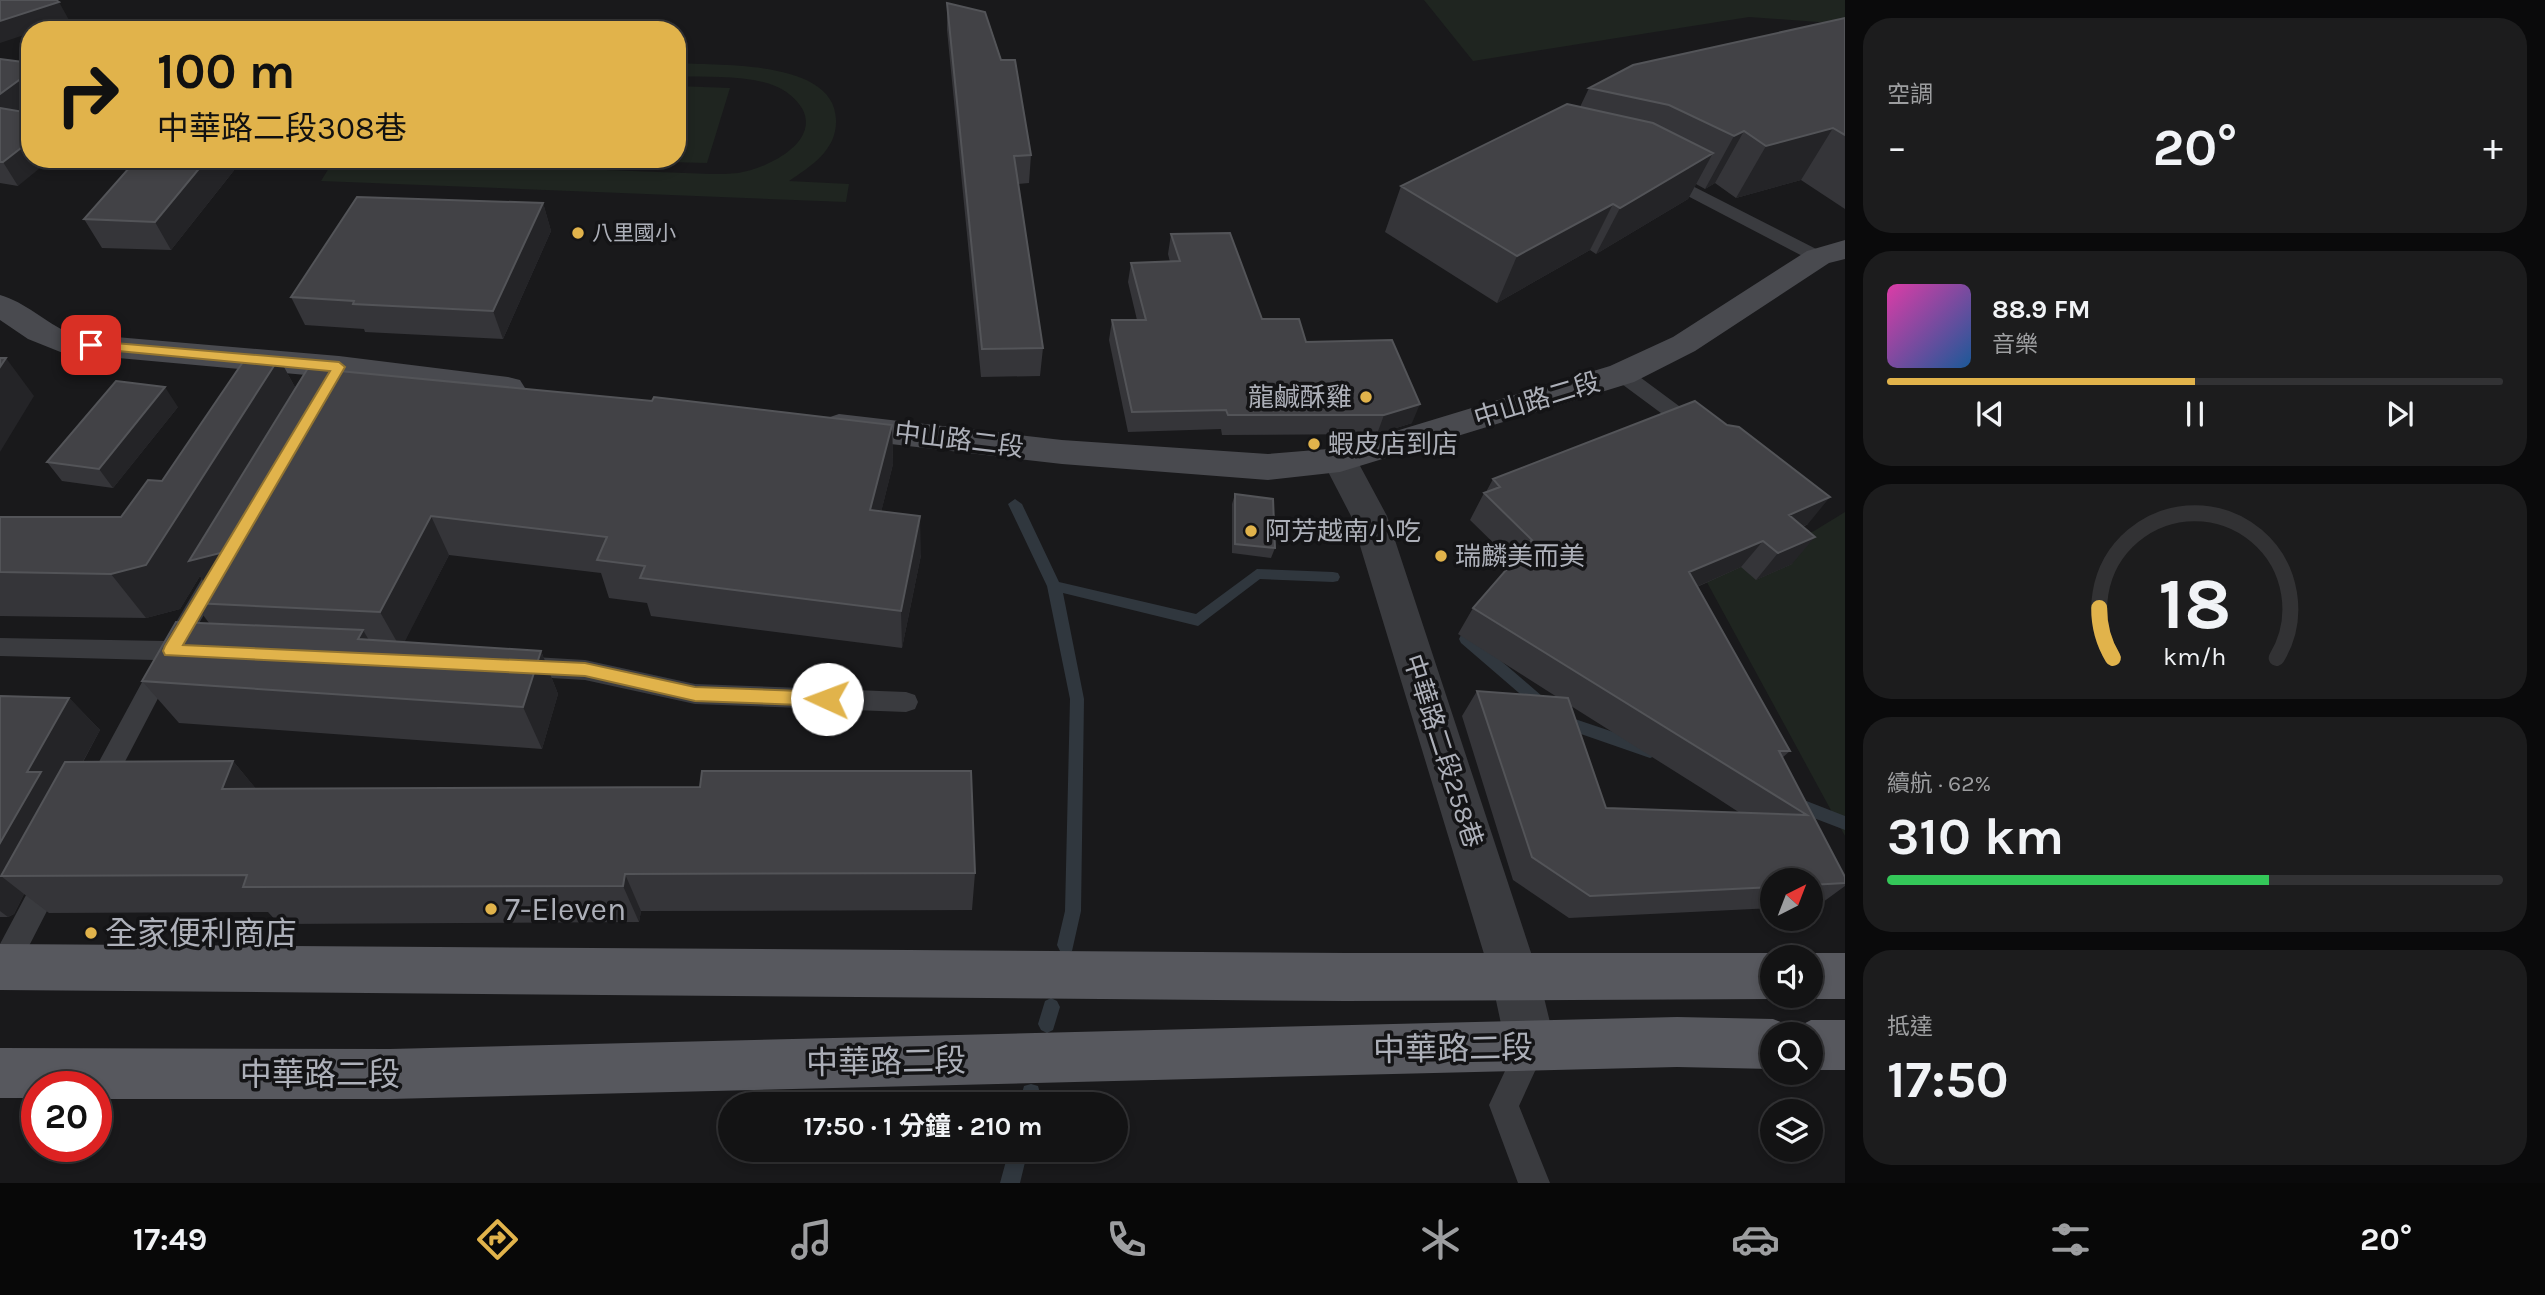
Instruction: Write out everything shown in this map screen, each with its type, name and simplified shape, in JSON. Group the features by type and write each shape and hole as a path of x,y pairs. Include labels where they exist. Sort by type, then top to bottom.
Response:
{"main road":[{"name":"中山路二段","path":"803,422 1062,452 1268,467 1340,460 1622,374 1684,344 1832,253"},
{"path":"6,315 64,343 332,379 544,392"},
{"path":"1,967 1515,977 1760,976"},
{"path":"1823,976 1845,976"},
{"name":"中華路二段","path":"0,1073 390,1074 1676,1042 1760,1044"},
{"path":"1823,1045 1845,1045"}],"street":[{"name":"中華路二段258巷","path":"1340,460 1369,516 1515,977 1531,1047"}],"lane":[{"path":"1648,168 1832,253"},
{"path":"1622,374 1706,437"},
{"path":"87,809 171,651 227,556"},
{"path":"0,647 212,653"},
{"path":"488,665 585,670 695,694 905,702"},
{"path":"1,967 61,858"},
{"path":"1531,1047 1504,1105 1534,1183"}],"shaded area":[{"path":"1424,0 1845,0 1845,24 1749,17 1473,61"},
{"path":"686,63 746,66 796,76 817,86 831,100 836,120 832,140 821,156 789,181 849,184 846,202 321,181 329,168 553,168 738,173 775,160 797,144 806,122 803,110 794,99 783,90 763,82 726,77 686,76"},
{"path":"686,86 730,88 707,163 686,162"},
{"path":"1845,512 1845,836 1703,575 1814,531"}],"building":[{"path":"0,0 56,0 59,2 0,21"},
{"path":"947,3 985,12 1001,60 1015,60 1031,155 1014,156 1043,348 982,349"},
{"path":"1845,18 1845,135 1833,128 1766,146 1744,131 1734,136 1669,105 1589,88 1633,65"},
{"path":"0,59 21,62 21,79 0,94"},
{"path":"1567,104 1653,123 1713,153 1620,208 1613,204 1517,256 1401,186"},
{"path":"0,108 21,112 21,148 0,162"},
{"path":"129,168 200,168 155,222 84,219"},
{"path":"357,197 543,203 493,311 353,304 354,301 291,297"},
{"path":"1230,233 1262,319 1299,319 1306,342 1392,340 1420,404 1384,415 1228,415 1226,410 1132,412 1112,320 1146,320 1131,263 1180,261 1171,234"},
{"path":"247,356 279,358 146,565 111,574 0,572 0,517 121,517 148,480 162,481"},
{"path":"308,368 652,401 654,397 892,425 870,510 920,516 901,611 640,578 645,566 597,560 607,537 431,516 380,612 194,603 224,552 189,561"},
{"path":"116,381 165,387 99,469 47,462"},
{"path":"1695,401 1727,425 1739,427 1830,497 1789,515 1815,537 1778,553 1763,541 1689,572 1790,751 1779,751 1845,877 1845,883 1824,884 1824,868 1760,868 1760,888 1590,896 1532,857 1477,691 1568,698 1606,808 1807,815 1473,608 1532,540 1484,493 1500,487 1493,479"},
{"name":"阿芳越南小吃","path":"1235,494 1273,499 1275,548 1235,544"},
{"path":"176,622 363,630 358,639 541,651 523,707 142,681"},
{"path":"0,696 69,698 27,772 41,772 0,843"},
{"path":"233,761 222,789 700,787 702,771 971,771 975,873 625,874 623,886 243,887 247,875 1,876 65,762"}],"waterway":[{"path":"1015,504 1054,586"},
{"path":"1054,586 1198,620 1257,574 1333,577"},
{"path":"1054,586 1077,699 1073,911 1066,945"},
{"path":"1466,639 1545,707"},
{"path":"1560,720 1650,751"},
{"path":"1791,802 1845,823"},
{"path":"1047,1024 1051,1007"},
{"path":"1010,1183 1015,1162"}],"place":[{"name":"八里國小","path":"578,233"},
{"name":"龍鹹酥雞","path":"1366,397"},
{"name":"蝦皮店到店","path":"1314,444"},
{"name":"阿芳越南小吃","path":"1251,531"},
{"name":"瑞麟美而美","path":"1441,556"},
{"name":"7-Eleven","path":"491,909"},
{"name":"全家便利商店","path":"91,933"}],"route":[{"path":"91,345 339,367 171,651 585,670 695,694 827,699"}]}
